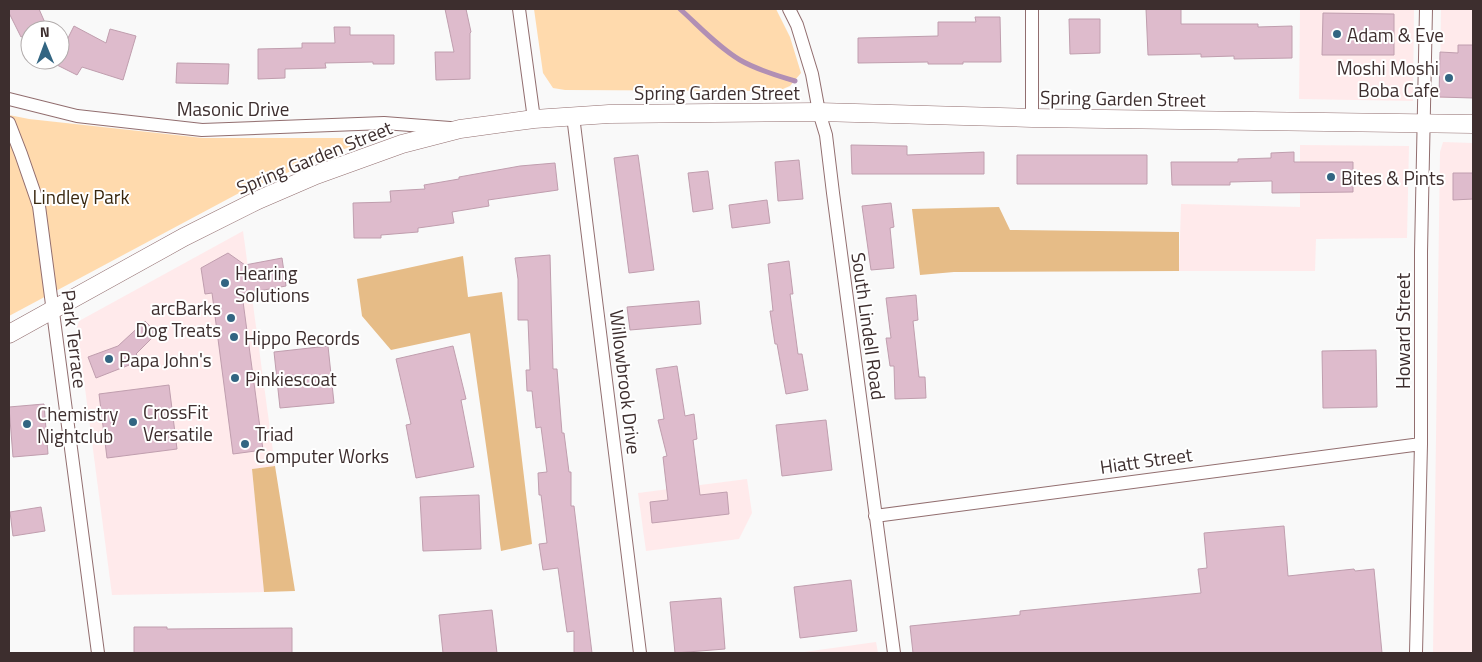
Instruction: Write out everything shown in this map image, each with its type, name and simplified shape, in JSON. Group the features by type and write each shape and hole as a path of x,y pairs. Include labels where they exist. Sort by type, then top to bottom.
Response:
{"main road":[{"name":"Spring Garden Street","path":"9,334 184,237 258,200 316,175 402,144 460,129 534,119 608,114 819,112 1032,118 1473,124"}],"street":[{"path":"519,9 534,119"},
{"name":"South Lindell Road","path":"789,9 797,25 812,74 819,112 826,135 894,653"},
{"path":"1032,9 1032,118"},
{"name":"Howard Street","path":"1416,653 1421,444 1421,252 1426,9"},
{"name":"Masonic Drive","path":"9,99 76,116 202,130 384,123 460,129"},
{"name":"Willowbrook Drive","path":"573,116 640,653"},
{"name":"Park Terrace","path":"9,123 39,206 98,653"},
{"name":"Hiatt Street","path":"875,516 1421,444"}],"shaded area":[{"path":"1300,9 1414,9 1413,101 1299,99"},
{"path":"1441,9 1473,9 1473,98 1440,98"},
{"path":"1443,142 1473,143 1473,653 1433,653 1440,152"},
{"path":"1300,145 1409,146 1407,238 1316,239 1315,271 1179,271 1181,204 1300,207"},
{"path":"999,207 1010,230 1179,232 1179,271 954,272 920,275 912,209"},
{"path":"243,231 275,466 252,469 264,592 112,595 77,327 79,321"},
{"path":"463,256 468,297 502,292 532,544 501,551 470,333 391,350 362,316 357,279"},
{"path":"275,466 295,591 264,592 252,469"},
{"path":"747,479 752,513 739,539 646,551 638,493"},
{"path":"876,642 878,653 797,653"}],"green space":[{"path":"534,9 776,9 790,37 801,73 790,86 778,91 565,90 553,88 543,73"},
{"name":"Lindley Park","path":"9,115 29,119 203,138 351,138 354,145 241,192 9,316"}],"building":[{"path":"9,9 39,9 44,20 20,20 20,35 9,13"},
{"path":"445,9 466,9 471,32 470,79 436,80 435,52 454,52"},
{"path":"1146,9 1181,9 1181,24 1258,24 1258,27 1292,26 1292,58 1234,59 1234,56 1201,57 1201,54 1148,55"},
{"path":"1323,13 1394,14 1394,55 1322,55"},
{"path":"975,17 1000,17 1001,62 963,62 963,64 928,64 928,62 858,63 858,38 938,36 938,22 976,22"},
{"path":"1069,19 1100,19 1100,53 1070,54"},
{"path":"74,26 106,43 110,29 136,36 123,80 82,67 77,75 67,70 70,70 70,34"},
{"path":"334,27 350,27 350,35 394,35 394,64 373,64 373,62 325,63 326,68 285,69 285,78 258,79 258,49 302,48 302,43 335,43"},
{"path":"1458,45 1473,45 1473,98 1439,97 1440,52 1458,53"},
{"path":"177,63 229,64 228,84 176,83"},
{"path":"851,145 907,146 907,155 984,152 984,174 852,174"},
{"path":"1294,152 1294,162 1353,162 1353,192 1272,193 1272,181 1230,182 1230,185 1172,185 1171,162 1238,162 1238,159 1271,158 1271,153"},
{"path":"638,155 654,270 629,273 614,158"},
{"path":"1017,155 1147,155 1147,184 1017,184"},
{"path":"799,160 803,199 778,201 775,162"},
{"path":"555,163 558,190 488,200 489,206 452,212 454,223 418,228 418,232 381,235 381,238 354,238 353,203 391,202 390,191 425,189 424,185 459,179 459,177 520,166"},
{"path":"708,171 713,209 693,212 688,173"},
{"path":"1453,173 1473,173 1473,199 1453,200"},
{"path":"767,200 770,223 732,228 729,205"},
{"path":"891,203 894,227 890,228 894,268 871,270 862,206"},
{"path":"228,253 245,265 282,258 286,286 242,294 263,450 233,454 212,293 205,294 201,268"},
{"path":"550,255 553,369 557,369 562,433 564,433 569,472 571,472 571,506 574,506 592,653 574,653 574,631 567,632 558,568 543,570 539,544 547,543 541,495 539,495 538,473 547,472 541,427 536,428 532,391 527,391 526,370 530,370 528,320 518,320 518,279 515,258"},
{"path":"789,261 793,294 790,294 798,354 802,354 808,390 786,394 770,311 773,311 768,264"},
{"path":"916,295 918,320 913,321 919,377 925,377 926,398 895,399 894,366 890,366 886,338 891,338 886,298"},
{"path":"699,301 701,324 630,330 627,307"},
{"path":"145,321 157,333 136,354 142,360 96,378 88,357 118,346"},
{"path":"328,346 334,403 280,408 274,352"},
{"path":"453,346 466,399 461,400 474,467 416,478 406,425 411,424 396,359"},
{"path":"1376,350 1377,407 1323,408 1322,351"},
{"path":"677,366 685,416 694,414 697,439 693,440 700,495 727,492 729,514 652,523 650,502 668,500 663,457 667,456 658,420 664,419 656,369"},
{"path":"169,385 177,449 107,458 99,394"},
{"path":"44,404 48,454 13,457 9,407"},
{"path":"826,420 832,470 782,476 776,425"},
{"path":"479,495 481,549 423,551 420,497"},
{"path":"41,507 45,531 13,536 10,512"},
{"path":"1284,526 1288,576 1354,569 1355,571 1374,569 1382,653 913,653 910,626 1020,615 1020,611 1201,593 1198,569 1207,568 1204,533"},
{"path":"851,580 857,631 800,638 794,587"},
{"path":"721,598 725,649 675,653 670,602"},
{"path":"492,610 497,653 443,653 439,615"},
{"path":"134,627 167,627 167,629 292,628 292,653 134,653"}],"waterway":[{"path":"680,9 716,43 746,64 795,81"}],"place":[{"name":"Adam & Eve","path":"1337,34"},
{"name":"Moshi Moshi Boba Cafe","path":"1449,78"},
{"name":"Bites & Pints","path":"1331,177"},
{"name":"Hearing Solutions","path":"225,283"},
{"name":"arcBarks Dog Treats","path":"231,318"},
{"name":"Hippo Records","path":"234,337"},
{"name":"Papa John's","path":"109,359"},
{"name":"Pinkiescoat","path":"235,378"},
{"name":"CrossFit Versatile","path":"133,422"},
{"name":"Chemistry Nightclub","path":"27,424"},
{"name":"Triad Computer Works","path":"245,444"}]}
